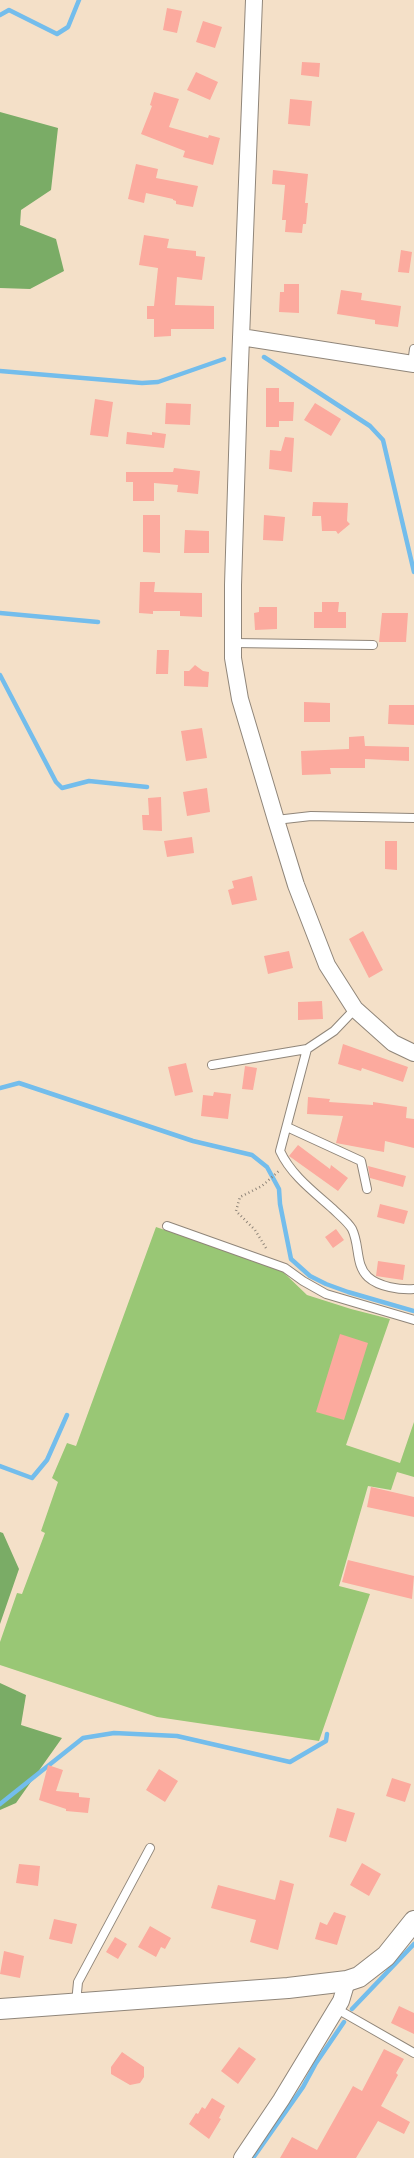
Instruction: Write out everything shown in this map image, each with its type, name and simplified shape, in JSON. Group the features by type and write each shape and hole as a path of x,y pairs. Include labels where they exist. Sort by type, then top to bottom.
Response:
{"street":[{"path":"254,0 233,585 233,658 240,699 296,886 330,970 355,1009 393,1043 414,1052"},
{"path":"241,337 413,359"},
{"path":"0,2009 288,1988 347,1981 360,1977 386,1956 414,1921"},
{"path":"242,2158 281,2100 342,2001 347,1981"}],"lane":[{"path":"234,643 373,645"},
{"path":"276,820 311,816 414,818"},
{"path":"212,1065 307,1050 334,1031 355,1009"},
{"path":"307,1050 280,1151 298,1177 352,1229 359,1253 360,1267 369,1278 401,1290 414,1289"},
{"path":"287,1127 361,1161 367,1189"},
{"path":"167,1226 285,1268 303,1281 326,1294 414,1320"},
{"path":"76,2003 78,1982 150,1848"},
{"path":"337,2009 414,2053"}],"path":[{"path":"285,1268 264,1246 255,1230 236,1211 240,1197 262,1186 288,1164"}],"green space":[{"path":"0,112 58,128 51,190 21,210 20,225 56,239 64,271 30,289 0,288"},
{"path":"156,1227 281,1270 307,1295 351,1309 390,1319 346,1445 400,1463 414,1422 414,1477 397,1472 391,1490 368,1486 339,1586 370,1594 319,1741 157,1717 0,1665 0,1642 17,1593 22,1594 45,1533 41,1531 58,1482 52,1478 67,1443 76,1446"},
{"path":"0,1532 3,1533 19,1569 0,1624"},
{"path":"0,1683 26,1695 21,1725 62,1738 16,1803 0,1810"}],"building":[{"path":"167,8 182,11 177,33 163,30"},
{"path":"203,21 222,27 215,48 196,42"},
{"path":"302,62 320,63 319,77 301,75"},
{"path":"196,72 218,82 210,100 187,90"},
{"path":"154,92 179,99 169,127 208,138 209,135 220,138 213,165 183,157 185,151 141,134 152,106 150,105"},
{"path":"290,99 312,101 310,126 288,124"},
{"path":"136,164 158,169 156,178 198,186 193,207 176,204 176,201 173,199 146,193 144,203 128,199"},
{"path":"273,170 308,174 305,203 308,203 306,224 303,224 302,233 285,232 286,220 282,220 285,185 272,184"},
{"path":"144,235 169,239 167,248 196,251 196,256 205,257 202,280 177,277 175,305 214,306 214,329 171,329 171,336 154,337 154,319 147,319 147,306 154,306 158,268 139,265"},
{"path":"401,250 412,252 409,273 398,272"},
{"path":"284,284 299,284 299,313 279,312 280,292 284,292"},
{"path":"341,290 362,293 361,300 401,306 398,327 375,324 375,320 337,314"},
{"path":"266,388 279,388 279,402 294,402 293,421 279,421 279,427 266,427"},
{"path":"95,399 113,402 108,437 90,435"},
{"path":"166,403 191,404 190,425 165,424"},
{"path":"315,403 341,419 331,436 304,420"},
{"path":"127,432 152,435 152,432 166,434 164,448 126,444"},
{"path":"285,437 294,438 292,472 269,469 270,450 281,451"},
{"path":"174,468 200,471 198,494 177,492 178,485 154,483 154,501 133,501 133,482 126,482 126,472 173,472"},
{"path":"313,502 348,503 347,521 350,524 338,534 336,531 322,531 321,516 312,516"},
{"path":"143,515 160,515 160,553 143,552"},
{"path":"264,515 285,517 283,541 263,540"},
{"path":"185,530 209,531 209,553 184,553"},
{"path":"140,582 155,582 154,592 202,593 202,617 180,616 180,611 153,611 153,614 139,613"},
{"path":"322,602 339,602 338,612 346,612 346,628 314,628 314,612 322,612"},
{"path":"259,607 277,607 277,629 255,630 254,613 259,612"},
{"path":"382,613 408,613 406,642 379,642"},
{"path":"157,650 169,650 168,674 156,674"},
{"path":"195,665 203,671 209,672 208,687 184,686 184,671 189,671"},
{"path":"304,702 330,703 330,722 304,722"},
{"path":"389,705 414,705 414,725 388,724"},
{"path":"202,728 207,758 186,761 181,731"},
{"path":"364,736 365,746 409,747 409,761 365,759 365,768 330,768 331,774 302,775 301,751 349,749 349,737"},
{"path":"207,788 210,812 187,816 183,792"},
{"path":"161,797 162,831 143,830 142,815 149,815 148,798"},
{"path":"192,837 194,853 167,857 164,841"},
{"path":"385,841 397,841 397,870 385,869"},
{"path":"252,876 257,900 232,905 228,890 234,888 232,881"},
{"path":"363,931 383,970 369,978 349,939"},
{"path":"289,951 293,968 268,974 264,956"},
{"path":"322,1001 323,1019 298,1020 298,1002"},
{"path":"343,1044 408,1067 403,1082 362,1068 361,1071 338,1064"},
{"path":"186,1063 193,1092 175,1096 168,1067"},
{"path":"245,1066 257,1068 253,1090 242,1089"},
{"path":"214,1092 231,1094 228,1119 201,1116 203,1095 213,1096"},
{"path":"308,1097 330,1099 329,1102 373,1105 373,1102 407,1107 406,1118 414,1119 414,1148 385,1141 384,1152 336,1143 343,1116 307,1114"},
{"path":"298,1145 330,1169 331,1165 348,1178 338,1191 289,1156"},
{"path":"368,1166 406,1176 403,1187 370,1178"},
{"path":"380,1204 408,1211 404,1224 377,1217"},
{"path":"336,1229 344,1240 333,1248 325,1237"},
{"path":"378,1261 405,1265 403,1280 376,1276"},
{"path":"340,1334 368,1343 344,1420 316,1412"},
{"path":"371,1487 414,1497 414,1517 367,1507"},
{"path":"348,1560 414,1576 412,1599 342,1582"},
{"path":"48,1765 63,1770 56,1791 79,1793 79,1797 90,1798 88,1813 66,1811 66,1809 39,1800"},
{"path":"159,1769 178,1781 165,1802 146,1790"},
{"path":"392,1778 411,1784 405,1802 386,1796"},
{"path":"337,1808 355,1813 346,1842 329,1837"},
{"path":"362,1863 381,1874 369,1896 350,1885"},
{"path":"19,1864 40,1866 38,1886 16,1883"},
{"path":"280,1880 294,1884 278,1950 250,1942 256,1920 211,1908 218,1885 275,1900"},
{"path":"334,1912 346,1916 337,1945 315,1939 320,1922 327,1925"},
{"path":"54,1919 77,1924 72,1944 49,1939"},
{"path":"150,1926 171,1938 165,1949 161,1947 156,1957 138,1947"},
{"path":"115,1937 127,1944 118,1959 106,1952"},
{"path":"4,1951 24,1956 20,1978 0,1974"},
{"path":"399,2006 414,2013 414,2034 391,2023"},
{"path":"239,2047 256,2059 238,2084 221,2071"},
{"path":"384,2049 404,2059 396,2073 398,2075 381,2106 410,2122 404,2134 378,2121 356,2158 280,2158 292,2137 317,2150 353,2086 362,2091"},
{"path":"122,2052 144,2067 144,2077 140,2083 130,2085 111,2074 111,2067"},
{"path":"212,2098 225,2106 219,2118 221,2119 209,2139 189,2124 202,2107 205,2109"}],"waterway":[{"path":"0,15 9,10 57,34 68,27 79,0"},
{"path":"264,357 370,426 383,440 414,572"},
{"path":"0,371 142,383 158,382 224,359"},
{"path":"0,613 98,622"},
{"path":"0,675 56,782 62,788 89,781 147,787"},
{"path":"0,1088 19,1083 193,1141 252,1155 267,1167 279,1189 280,1204 291,1259 310,1276 326,1284 414,1311"},
{"path":"0,1466 32,1478 47,1460 67,1415"},
{"path":"0,1804 83,1738 114,1733 177,1736 290,1762 326,1741 327,1734"},
{"path":"352,2009 414,1944"},
{"path":"253,2158 303,2087 316,2063 344,2022"}]}
